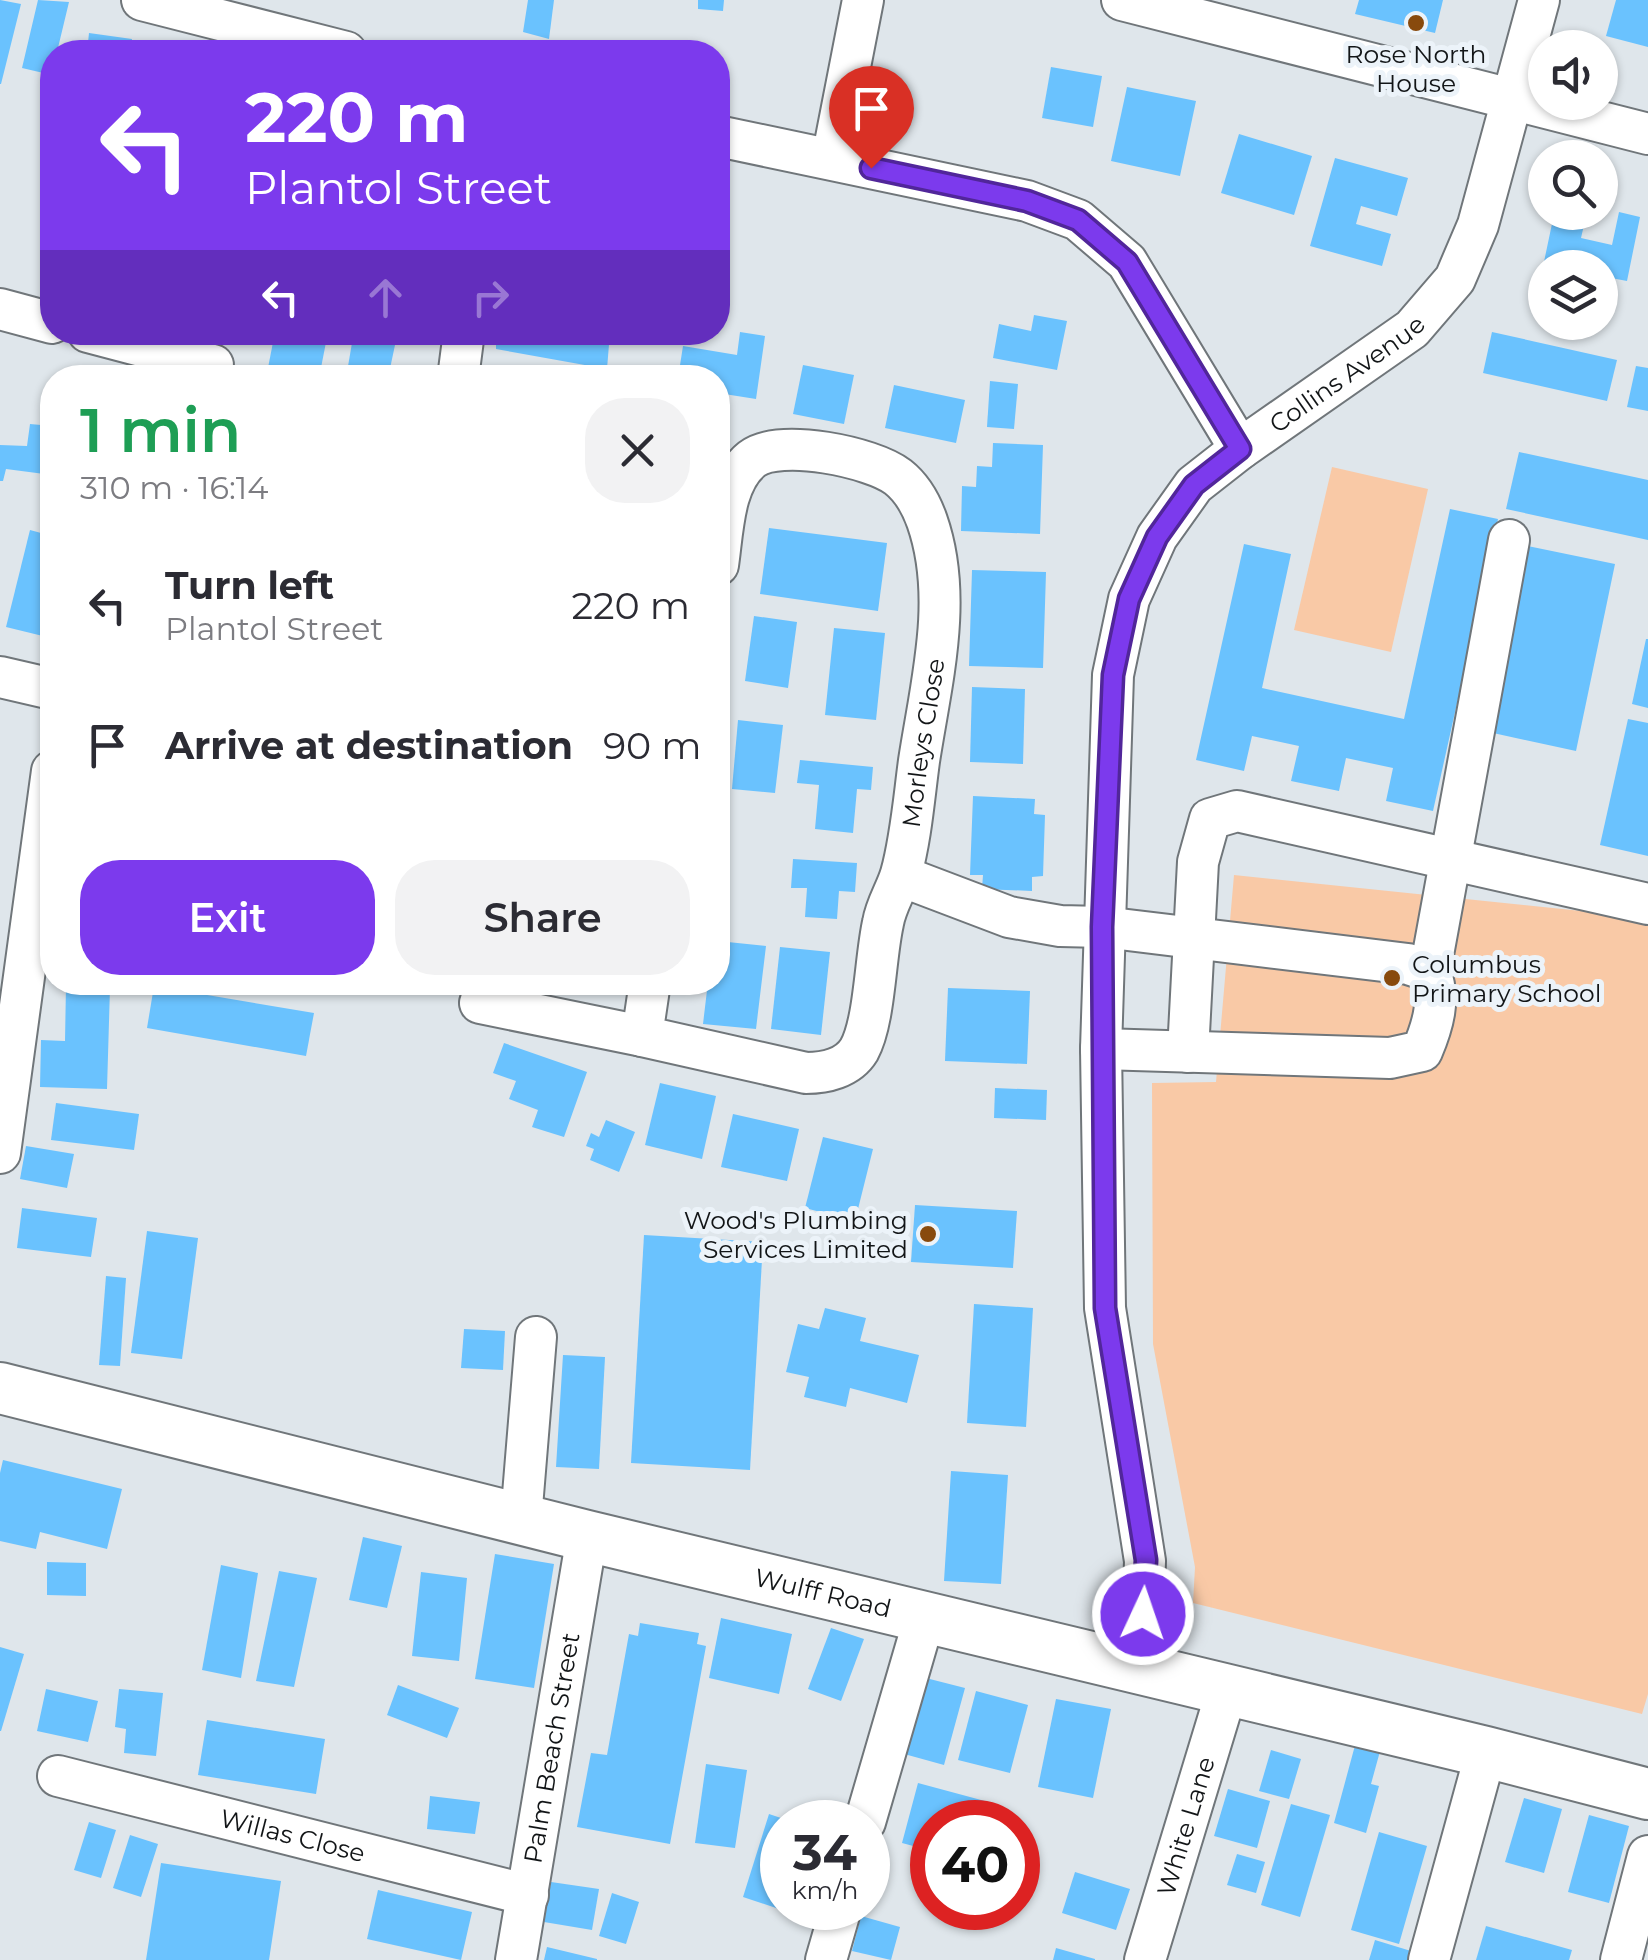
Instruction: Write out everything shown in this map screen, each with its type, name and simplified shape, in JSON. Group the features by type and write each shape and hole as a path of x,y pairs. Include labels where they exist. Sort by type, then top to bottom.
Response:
{"main road":[{"name":"Wulff Road","path":"0,1388 587,1536 1648,1794"}],"street":[{"path":"832,159 863,0"},
{"path":"1122,0 1648,134"},
{"name":"Collins Avenue","path":"1141,1668 1146,1560 1105,1308 1101,1049 1113,675 1129,599 1157,537 1194,485 1412,329 1455,279 1478,224 1539,0"},
{"path":"162,2 302,40"},
{"path":"730,138 1027,201 1078,220 1127,262 1240,449"},
{"path":"0,309 40,320"},
{"path":"137,345 213,365"},
{"name":"Morleys Close","path":"480,1003 806,1072 838,1067 854,1056 866,1031 882,923 901,876 940,601 933,543 911,490 880,466 858,459 804,450 766,452 753,459 735,483 730,499"},
{"path":"1101,1049 1390,1058 1422,1052 1433,1025 1436,987 1430,971 1508,540"},
{"path":"0,677 40,686"},
{"path":"1188,1052 1198,862 1210,820 1223,815 1237,811 1648,904"},
{"path":"0,1153 40,859"},
{"path":"901,876 1010,917 1060,926 1102,927 1408,964 1430,971"},
{"path":"642,1036 648,995"},
{"path":"522,1519 536,1337"},
{"name":"Palm Beach Street","path":"516,1960 587,1536"},
{"path":"872,1800 925,1616"},
{"name":"White Lane","path":"1144,1960 1226,1690"},
{"path":"1429,1960 1486,1752"},
{"name":"Willas Close","path":"58,1776 528,1896"},
{"path":"1621,1960 1648,1856"},
{"path":"826,1960 835,1930"}],"shaded area":[{"path":"1332,467 1428,489 1391,652 1294,630"},
{"path":"1234,875 1648,918 1648,1694 1642,1714 1193,1603 1195,1567 1153,1344 1152,1083 1216,1082"}],"building":[{"path":"0,0 21,4 1,84 0,84"},
{"path":"38,0 69,2 60,40 40,40 40,72 22,68"},
{"path":"528,0 554,0 549,39 523,32"},
{"path":"698,0 724,0 723,11 698,9"},
{"name":"Rose North House","path":"1359,0 1443,0 1435,33 1355,14"},
{"path":"1616,0 1648,0 1648,47 1618,39 1618,30 1608,30"},
{"path":"89,33 132,39 132,40 88,40"},
{"path":"1051,67 1102,76 1093,127 1042,118"},
{"path":"1127,87 1196,101 1180,176 1111,161"},
{"path":"1239,134 1312,156 1294,215 1221,193"},
{"path":"1335,158 1408,178 1397,216 1361,206 1356,224 1391,234 1382,266 1310,246"},
{"path":"1619,212 1640,217 1627,281 1618,279 1618,250 1546,250 1551,230 1583,230 1581,238 1612,245"},
{"path":"1034,315 1067,321 1057,370 993,358 999,324 1031,331"},
{"path":"740,332 765,336 756,399 730,395 730,365 680,365 683,346 737,355"},
{"path":"1492,332 1617,360 1607,401 1483,373"},
{"path":"272,345 325,345 322,365 269,365"},
{"path":"352,345 395,345 391,365 348,365"},
{"path":"496,345 609,345 607,365 585,365 496,349"},
{"path":"803,365 854,375 844,424 793,414"},
{"path":"1636,366 1648,368 1648,411 1627,407"},
{"path":"990,381 1018,384 1014,429 987,427"},
{"path":"894,385 965,400 956,443 885,428"},
{"path":"30,424 40,425 40,473 6,469 0,481 0,445 27,446"},
{"path":"993,443 1043,445 1040,534 961,531 962,486 976,487 977,466 992,467"},
{"path":"1519,452 1648,480 1648,540 1506,509"},
{"path":"1450,509 1498,519 1433,811 1386,801 1393,768 1346,758 1339,791 1291,781 1299,746 1252,736 1244,771 1196,760 1244,544 1291,554 1262,688 1404,719"},
{"path":"769,528 887,543 878,611 760,594"},
{"path":"30,530 40,533 40,635 6,627"},
{"path":"1523,545 1615,564 1576,751 1484,731"},
{"path":"972,570 1046,572 1043,668 969,666"},
{"path":"754,616 797,622 788,688 745,681"},
{"path":"834,628 885,633 876,720 825,715"},
{"path":"1648,639 1648,708 1632,704"},
{"path":"972,687 1025,689 1023,764 970,762"},
{"path":"1628,719 1648,723 1648,856 1600,845"},
{"path":"738,720 783,725 775,793 732,789"},
{"path":"800,760 873,767 871,790 857,789 853,833 815,829 819,785 797,783"},
{"path":"973,796 1035,799 1034,814 1045,815 1043,876 1032,877 1032,891 982,889 983,875 970,875"},
{"path":"793,859 857,863 855,892 839,891 837,919 805,917 807,888 791,888"},
{"path":"730,942 766,946 756,1029 703,1024 706,995 730,995"},
{"path":"780,947 830,952 821,1035 771,1029"},
{"path":"948,988 1030,991 1027,1064 945,1061"},
{"path":"66,995 110,995 107,1089 40,1087 41,1040 65,1041"},
{"path":"152,995 207,995 314,1013 306,1056 147,1028"},
{"path":"504,1043 587,1072 564,1137 532,1127 538,1110 509,1099 516,1081 493,1073"},
{"path":"660,1083 716,1096 702,1159 645,1145"},
{"path":"995,1088 1047,1090 1046,1120 994,1118"},
{"path":"56,1103 139,1114 134,1150 51,1140"},
{"path":"733,1114 799,1129 787,1181 721,1167"},
{"path":"606,1120 635,1132 619,1172 590,1160 594,1149 586,1146 591,1133 599,1137"},
{"path":"823,1137 873,1149 855,1221 805,1208"},
{"path":"26,1146 74,1154 67,1188 20,1179"},
{"path":"915,1205 1017,1211 1013,1268 911,1262"},
{"path":"22,1208 97,1218 91,1257 17,1248"},
{"path":"147,1231 198,1238 182,1359 131,1353"},
{"path":"644,1235 763,1242 750,1470 631,1463"},
{"path":"106,1276 126,1278 120,1366 99,1365"},
{"path":"974,1304 1033,1308 1026,1427 967,1423"},
{"path":"825,1308 866,1318 860,1341 919,1355 907,1403 850,1388 846,1407 804,1397 809,1377 786,1372 798,1324 819,1329"},
{"path":"464,1329 505,1331 503,1370 461,1368"},
{"path":"563,1355 605,1357 599,1469 556,1467"},
{"path":"3,1460 122,1489 107,1549 40,1532 36,1549 0,1541"},
{"path":"951,1471 1008,1475 1001,1584 944,1581"},
{"path":"363,1537 402,1546 387,1608 349,1600"},
{"path":"495,1554 554,1564 534,1688 475,1679"},
{"path":"47,1562 86,1563 86,1596 47,1595"},
{"path":"221,1565 258,1573 241,1678 202,1670"},
{"path":"279,1571 317,1578 294,1687 256,1681"},
{"path":"421,1572 467,1578 459,1661 412,1656"},
{"path":"721,1618 792,1634 779,1694 709,1678"},
{"path":"640,1623 699,1633 697,1644 706,1646 670,1844 577,1827 591,1753 607,1755 629,1634 638,1636"},
{"path":"831,1628 864,1639 841,1701 808,1689"},
{"path":"0,1647 24,1654 1,1731 0,1731"},
{"path":"918,1676 965,1688 944,1765 897,1752"},
{"path":"398,1685 459,1708 447,1738 387,1715"},
{"path":"46,1689 98,1701 88,1742 37,1731"},
{"path":"119,1689 163,1693 156,1756 124,1753 126,1729 115,1727"},
{"path":"976,1691 1028,1705 1010,1773 958,1760"},
{"path":"1056,1699 1111,1709 1093,1798 1038,1787"},
{"path":"207,1720 325,1739 316,1794 198,1775"},
{"path":"1357,1738 1382,1744 1371,1784 1379,1786 1366,1833 1334,1823"},
{"path":"1271,1750 1301,1759 1289,1799 1259,1791"},
{"path":"706,1764 747,1770 735,1848 695,1843"},
{"path":"918,1783 981,1800 913,1800"},
{"path":"1228,1789 1270,1801 1257,1848 1214,1836"},
{"path":"430,1796 480,1802 475,1834 427,1829"},
{"path":"1524,1798 1562,1809 1544,1873 1505,1862"},
{"path":"1291,1804 1330,1815 1300,1917 1261,1905"},
{"path":"910,1813 910,1845 902,1843"},
{"path":"1589,1815 1629,1826 1609,1903 1568,1892"},
{"path":"89,1822 116,1830 101,1878 74,1870"},
{"path":"1379,1832 1427,1846 1399,1944 1351,1930"},
{"path":"130,1835 158,1844 141,1897 113,1888"},
{"path":"760,1843 760,1903 743,1897"},
{"path":"1237,1854 1265,1862 1256,1893 1227,1885"},
{"path":"161,1863 281,1881 269,1960 146,1960"},
{"path":"1075,1872 1130,1889 1116,1930 1062,1913"},
{"path":"551,1882 599,1889 592,1930 544,1922"},
{"path":"378,1890 472,1912 461,1960 367,1939"},
{"path":"612,1893 639,1902 626,1944 599,1936"},
{"path":"890,1924 900,1927 891,1960 852,1951 857,1930 890,1930"},
{"path":"1486,1926 1572,1950 1569,1960 1476,1960"},
{"path":"1375,1940 1411,1951 1409,1960 1369,1960"},
{"path":"547,1947 597,1959 597,1960 544,1960"},
{"path":"1056,1948 1095,1959 1095,1960 1053,1960"}],"place":[{"name":"Rose North House","path":"1416,23"},
{"name":"Columbus Primary School","path":"1392,978"},
{"name":"Wood's Plumbing Services Limited","path":"928,1234"}],"route":[{"path":"871,168 1027,201 1078,220 1127,262 1240,449 1194,485 1157,537 1129,599 1113,675 1102,927 1105,1308 1146,1560 1143,1614"}]}
